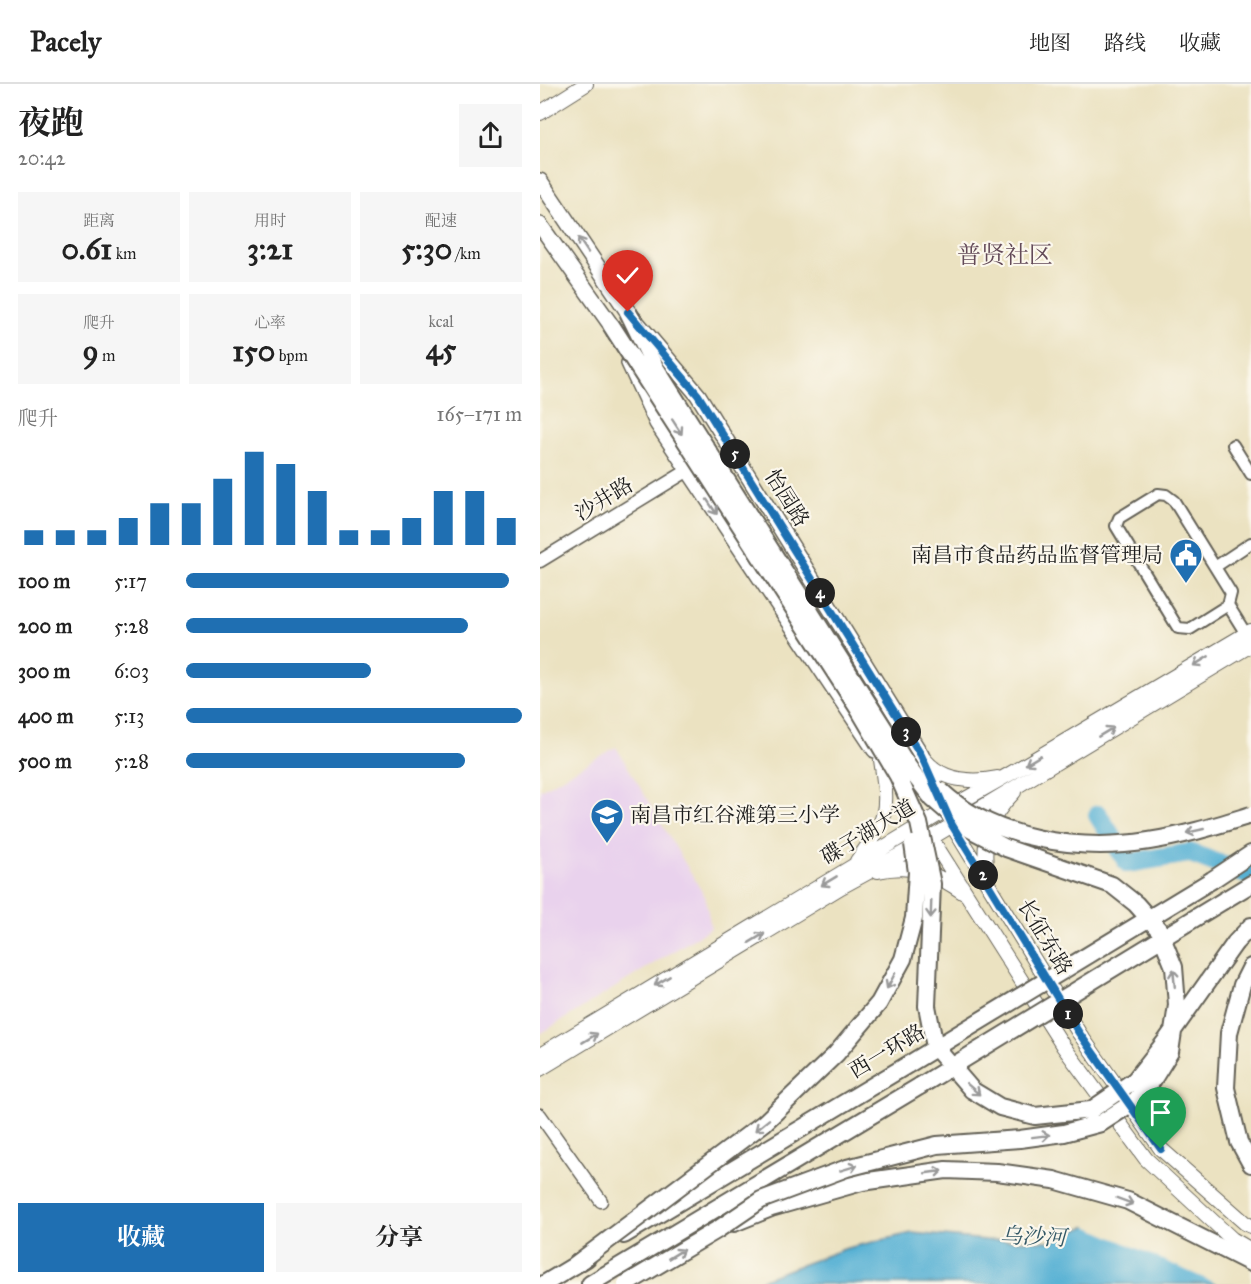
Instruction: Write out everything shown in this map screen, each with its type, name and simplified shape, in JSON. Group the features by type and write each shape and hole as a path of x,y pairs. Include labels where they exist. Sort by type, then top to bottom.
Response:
{"highway":[{"path":"628,312 655,367 866,710 919,822 932,884 927,1006 935,1047 972,1090 999,1107 1035,1116 1091,1110 1135,1080 1165,1042 1235,943 1251,926"},
{"path":"611,325 866,710 933,799 964,825 1006,848 1112,885 1136,904 1159,930 1173,967 1177,1005 1170,1052 1152,1081 1135,1101 1101,1123 1064,1133 937,1145 847,1168 762,1200 717,1230 626,1284"},
{"path":"866,710 917,769 953,803 995,826 1032,838 1087,844 1148,842 1251,815"},
{"path":"575,1265 764,1124 836,1054 858,1028 879,1003 903,959 914,918 917,872 911,825 866,710"},
{"name":"西一环路","path":"544,1284 1251,854"},
{"path":"590,1284 1251,884"},
{"path":"1251,967 1242,985 1229,1033 1226,1088 1239,1142 1251,1164"},
{"path":"717,1230 771,1208 862,1182 946,1170 997,1172 1054,1180 1128,1201 1251,1263"}],"main road":[{"path":"540,113 586,84"},
{"name":"怡园路","path":"540,181 628,312 698,395 921,755 952,825"},
{"path":"540,225 611,325 657,423 687,471 932,838"},
{"name":"碟子湖大道","path":"540,1055 946,810 1249,637"},
{"name":"碟子湖大道","path":"540,1069 867,873 932,838 1249,637"},
{"path":"921,755 940,774 957,779 982,781 1008,775"},
{"path":"854,866 884,818 887,799 881,760"},
{"path":"987,883 984,860 986,834 997,811 1029,778"},
{"name":"长征东路","path":"952,825 1079,1033 1161,1149 1251,1226"},
{"name":"长征东路","path":"932,838 1063,1046 1146,1159 1232,1239 1251,1250"},
{"path":"867,873 888,868 924,870 940,877 968,895"}],"street":[{"path":"1233,446 1251,474"},
{"name":"沙井路","path":"540,561 687,471"},
{"path":"1158,494 1166,495 1174,501 1231,593 1228,605 1190,629 1178,628 1116,526 1119,518 1158,494"},
{"path":"1215,567 1251,543"},
{"path":"1228,605 1249,637"},
{"path":"540,1115 601,1201"}],"shaded area":[{"name":"南昌市红谷滩第三小学","path":"616,747 705,897 711,928 540,1034 540,790"}],"water":[{"path":"1091,1224 1234,1284 755,1284 847,1248 912,1233 986,1240 1053,1241"}],"pier":[{"path":"1233,847 1251,853 1251,959 1242,960 1239,957 1230,850"},
{"path":"1251,1129 1251,1269 1238,1284 1217,1284 1082,1224 1115,1207 1154,1179"}],"waterway":[{"path":"1098,815 1128,863 1190,853 1251,876"}],"place":[{"name":"南昌市食品药品监督管理局","path":"1186,584"},
{"name":"南昌市红谷滩第三小学","path":"607,844"}],"district":[{"name":"普贤社区","path":"1005,255"}],"route":[{"path":"628,312 698,395 921,755 952,825 1079,1033 1161,1149"}],"water label":[{"name":"乌沙河","path":"1033,1236"}]}
